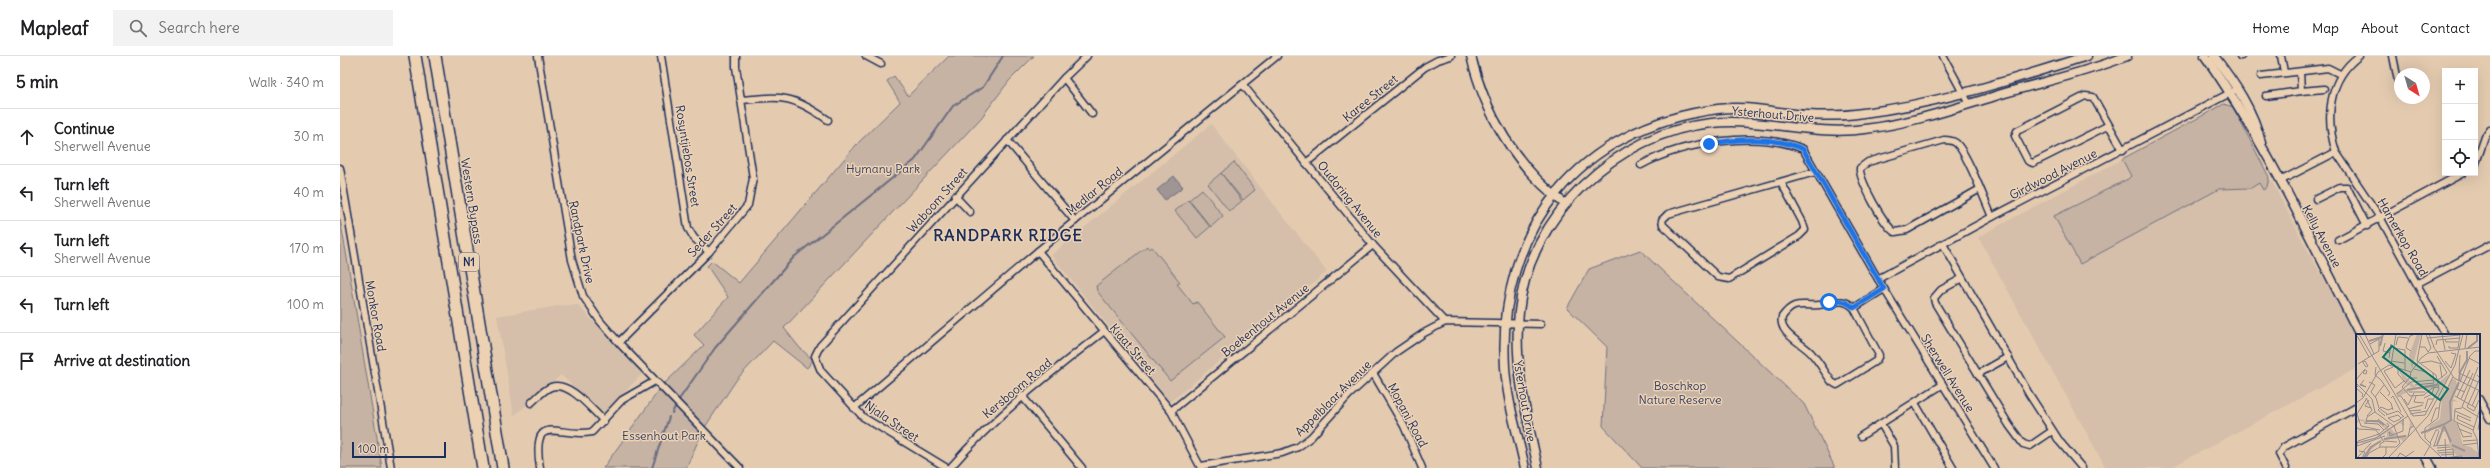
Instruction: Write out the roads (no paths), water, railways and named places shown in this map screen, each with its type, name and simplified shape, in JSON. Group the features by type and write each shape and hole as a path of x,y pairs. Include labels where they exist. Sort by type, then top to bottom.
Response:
{"highway":[{"name":"N1","path":"415,56 483,468"},
{"name":"Western Bypass","path":"435,56 503,468"}],"main road":[{"path":"1471,56 1476,78 1493,119 1521,161 1553,195 1564,203"},
{"name":"Ysterhout Drive","path":"1525,468 1505,368 1505,323 1513,276 1523,250 1553,195 1575,174 1616,143 1635,132 1671,119 1732,107 1806,115 1861,114 1922,104 2087,56"},
{"name":"Ysterhout Drive","path":"1538,468 1521,386 1518,324 1520,299 1541,243 1564,203 1603,167 1654,137 1690,127 1740,121 1802,128 1863,130 1903,123 2127,56"},
{"path":"2200,56 2221,71"},
{"name":"Kelly Avenue","path":"2205,56 2221,71 2234,91 2262,148 2359,334"},
{"path":"2216,56 2221,71"},
{"path":"2427,458 2432,468"}],"street":[{"name":"Randpark Drive","path":"538,56 568,238 580,286 587,303 619,342 655,381 740,468"},
{"name":"Rosyntjiebos Street","path":"661,56 688,228 694,238 709,252"},
{"name":"Seder Street","path":"619,342 709,252 742,214 751,196 752,166 741,100 736,56"},
{"path":"866,56 881,64"},
{"name":"Waboom Street","path":"817,366 815,356 820,346 1064,78 1087,56"},
{"name":"Medlar Road","path":"854,408 1038,251 1277,56"},
{"name":"Karee Street","path":"1306,163 1425,67 1438,60 1451,56"},
{"path":"1943,56 1969,104"},
{"path":"2281,56 2284,72"},
{"path":"2261,76 2284,72 2300,72 2328,68 2340,74 2359,56"},
{"path":"2393,56 2395,68"},
{"path":"2300,72 2301,91"},
{"name":"Hamerkop Road","path":"2340,74 2330,108 2330,132 2336,152 2381,219 2418,283 2444,334"},
{"path":"1064,78 1092,114"},
{"name":"Oudoring Avenue","path":"1242,85 1373,245 1445,322"},
{"path":"2266,96 2324,89"},
{"name":"Girdwood Avenue","path":"1878,279 1992,216 2123,150 2234,91"},
{"path":"2108,125 2034,163 2028,161 2015,136 2017,131 2085,96 2093,97 2123,150"},
{"path":"741,100 772,97 793,99 806,105 828,120"},
{"path":"2478,158 2490,130"},
{"path":"1007,140 1075,221"},
{"name":"Sherwell Avenue","path":"1641,165 1658,156 1729,140 1793,144 1803,149 1878,279 1994,468"},
{"path":"1980,189 1907,230 1895,232 1888,226 1862,181 1859,172 1860,168 1868,162 1949,140 1960,148 1980,189 1992,216"},
{"path":"2478,146 2482,148"},
{"path":"2280,181 2336,152"},
{"name":"Monkor Road","path":"340,168 391,468"},
{"path":"1781,182 1802,221 1805,230 1799,236 1728,279 1718,277 1662,225 1662,220 1668,214 1815,172"},
{"path":"2338,240 2381,219 2458,176"},
{"path":"2316,199 2340,187 2347,188 2367,226"},
{"path":"956,196 970,212"},
{"path":"1943,244 1961,279 2052,431 2082,468"},
{"name":"Boekenhout Avenue","path":"1171,411 1373,245"},
{"path":"2418,283 2490,245"},
{"name":"Kiaat Street","path":"1038,251 1103,332 1171,411 1201,467"},
{"path":"1961,279 1937,293 1934,300 1978,374 2023,444 2030,446 2052,431"},
{"path":"1854,308 1884,289"},
{"path":"1835,300 1849,303 1854,308 1879,355 1876,361 1837,385 1832,382 1811,352 1788,333 1781,321 1784,314 1801,304 1820,305 1835,300"},
{"path":"1445,322 1541,324"},
{"name":"Appelblaar Avenue","path":"1201,467 1282,453 1298,447 1311,438 1348,395 1373,373 1410,342 1445,322"},
{"name":"Kersboom Road","path":"950,468 985,430 1022,396 1103,332"},
{"path":"1978,374 2008,357"},
{"name":"Njala Street","path":"817,366 854,408 871,423 947,468"},
{"name":"Mopani Road","path":"1373,373 1404,426 1422,468"},
{"path":"540,468 537,442 543,434 547,431 559,430 586,433 597,429 622,400 655,381"},
{"path":"1860,436 1915,403 1942,384"},
{"path":"531,403 545,390 553,386 562,387 570,390 604,421"},
{"path":"1022,396 1082,468"},
{"path":"2480,400 2490,419"},
{"path":"1915,403 1953,468"},
{"path":"2286,468 2279,454 2284,446 2355,408"},
{"path":"1881,424 1894,446 1895,468"}],"waterway":[{"path":"678,401 715,348 794,257 915,160 953,106 983,87 1003,56"},
{"path":"672,413 676,405"},
{"path":"652,468 669,417"}],"district":[{"name":"RANDPARK RIDGE","path":"1008,235"}],"park label":[{"name":"Hymany Park","path":"883,168"},
{"name":"Boschkop Nature Reserve","path":"1680,392"},
{"name":"Essenhout Park","path":"664,435"}]}
